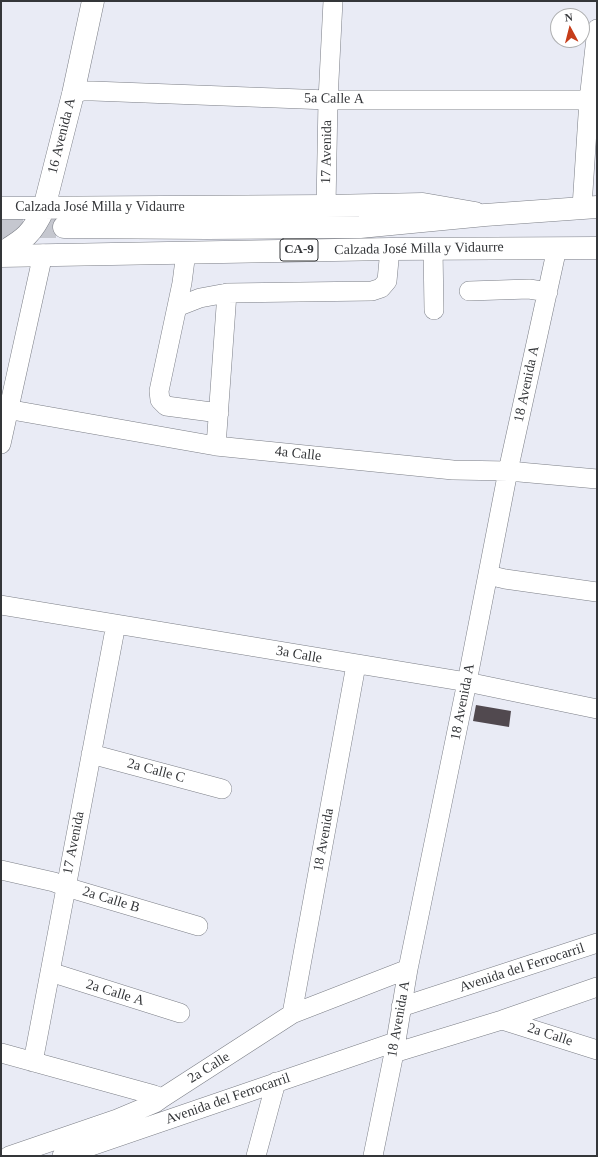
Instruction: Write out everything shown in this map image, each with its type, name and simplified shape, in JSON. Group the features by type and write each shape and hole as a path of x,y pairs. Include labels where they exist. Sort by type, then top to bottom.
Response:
{"main road":[{"name":"16 Avenida A","path":"1,255 21,242 37,224 44,208 73,94 93,1"},
{"name":"Calzada José Milla y Vidaurre","path":"1,208 423,204 485,215"},
{"name":"Calzada José Milla y Vidaurre","path":"64,227 360,227 590,207"},
{"name":"Calzada José Milla y Vidaurre","path":"1,255 390,249 597,248"}],"street":[{"name":"17 Avenida","path":"326,206 328,100 333,1"},
{"path":"590,207 593,100 597,29"},
{"name":"5a Calle A","path":"73,94 83,91 93,91 328,100 593,100"},
{"name":"18 Avenida A","path":"374,1156 408,969 467,682 508,471 557,248"},
{"path":"177,307 200,298 227,293 372,291 380,288 387,281 390,249"},
{"path":"433,249 434,310"},
{"path":"186,252 177,307 159,391 160,400 166,406 219,413"},
{"path":"1,444 5,408 43,254"},
{"path":"469,291 529,289 548,292"},
{"path":"216,446 227,293"},
{"name":"4a Calle","path":"5,408 216,446 453,470 508,471 597,479"},
{"path":"488,575 505,579 597,592"},
{"name":"3a Calle","path":"1,605 356,665 467,682 597,709"},
{"name":"17 Avenida","path":"32,1062 116,624"},
{"name":"18 Avenida","path":"292,1014 356,665"},
{"name":"2a Calle C","path":"91,754 222,789"},
{"name":"2a Calle B","path":"1,870 54,882 66,887 198,926"},
{"name":"Avenida del Ferrocarril","path":"401,1007 597,943"},
{"name":"2a Calle","path":"162,1098 292,1014 408,969"},
{"name":"2a Calle A","path":"50,972 180,1013"},
{"name":"Avenida del Ferrocarril","path":"62,1156 276,1082 394,1048 502,1020 597,987"},
{"name":"2a Calle","path":"502,1020 597,1050"},
{"path":"1,1053 162,1098"},
{"path":"256,1156 276,1082"},
{"name":"Avenida del Ferrocarril","path":"9,1156 117,1119 155,1103 162,1098"}],"building":[{"path":"476,705 511,711 509,727 473,721"}],"tunnel":[{"path":"1,227 64,227"}]}
